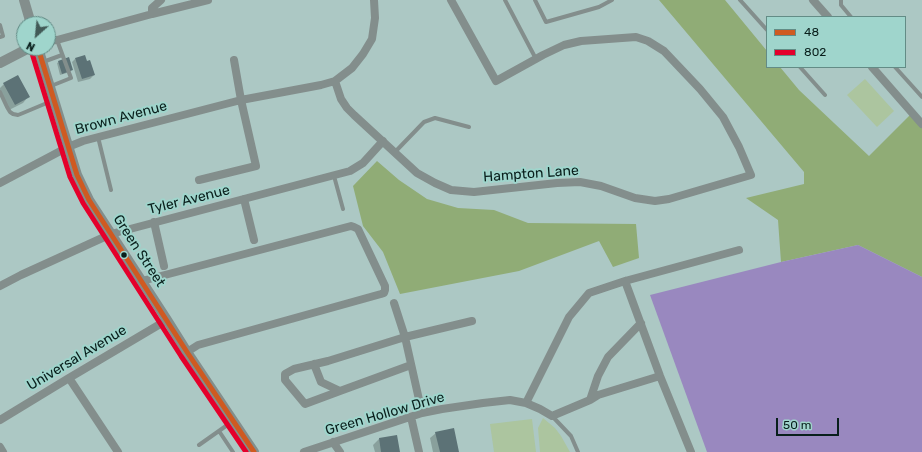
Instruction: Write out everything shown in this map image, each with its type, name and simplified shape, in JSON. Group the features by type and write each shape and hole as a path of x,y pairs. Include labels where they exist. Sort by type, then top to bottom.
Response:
{"street":[{"path":"24,0 29,16"},
{"path":"152,14 152,8 161,0"},
{"path":"57,40 208,0"},
{"path":"335,81 352,68 372,39 375,18 374,0"},
{"name":"Hampton Lane","path":"335,81 341,99 354,115 417,172 451,190 474,192 580,182 601,186 635,198 655,201 669,199 751,175 739,147 723,117 700,89 664,51 648,41 636,37 581,41 564,45 496,81 451,0"},
{"path":"813,0 827,16"},
{"path":"0,63 16,55"},
{"name":"Green Street","path":"40,56 77,175 89,200 187,352 254,452"},
{"path":"199,180 256,166 241,100 234,60"},
{"path":"873,68 922,124"},
{"name":"Brown Avenue","path":"0,183 68,147 84,141 241,100 335,81"},
{"name":"Tyler Avenue","path":"0,286 111,234 350,171 367,160 383,141"},
{"path":"244,199 254,240"},
{"path":"154,222 164,266"},
{"path":"142,281 351,226 358,229 385,286 384,292 198,345 187,352"},
{"path":"526,403 569,317 589,293 625,281 739,250"},
{"path":"625,281 660,376 691,452"},
{"path":"394,303 405,337 422,413"},
{"name":"Universal Avenue","path":"0,420 167,320"},
{"path":"411,365 305,404 285,380 285,374 294,369 405,337 472,321"},
{"path":"590,400 598,376 608,357 641,323"},
{"path":"314,364 321,382 340,391"},
{"path":"552,416 590,400 598,395 660,376"},
{"path":"69,378 118,452"},
{"name":"Green Hollow Drive","path":"304,452 422,413 442,408 510,400 526,403 552,416"},
{"path":"411,417 419,452"},
{"path":"333,442 340,452"},
{"path":"0,447 3,452"}],"lane":[{"path":"505,0 536,59"},
{"path":"534,0 546,22 599,7 612,0"},
{"path":"740,0 766,29"},
{"path":"841,0 841,6 850,16"},
{"path":"0,25 3,36 0,38"},
{"path":"50,86 71,78 57,40"},
{"path":"42,62 62,55"},
{"path":"801,68 825,95"},
{"path":"896,68 922,97"},
{"path":"0,92 10,112 18,115 54,100"},
{"path":"395,152 424,122 434,118 469,127"},
{"path":"98,137 111,190"},
{"path":"334,176 343,209"},
{"path":"552,416 571,436 578,452"},
{"path":"199,445 233,421"},
{"path":"219,431 233,452"}],"green space":[{"path":"659,0 725,0 766,50 766,68 781,68 799,90 869,156 913,112 922,122 922,277 858,245 781,262 778,220 746,198 804,184 804,172"},
{"path":"865,79 894,111 877,127 847,95"},
{"path":"377,161 399,180 427,199 458,208 494,210 528,223 636,224 639,258 613,267 599,241 519,271 400,294 383,252 363,226 353,186"},
{"path":"543,418 555,428 570,452 540,452 538,428"},
{"path":"532,419 536,452 494,452 490,424"}],"shaded area":[{"path":"858,245 922,277 922,452 707,452 650,295 781,262"}],"building":[{"path":"85,55 87,61 90,60 95,75 82,79 75,58"},
{"path":"69,57 73,70 62,74 58,61"},
{"path":"18,75 30,97 15,105 3,83"},
{"path":"454,428 459,452 440,452 435,432"},
{"path":"397,435 400,452 381,452 379,438"}],"transit line":[{"name":"802","path":"33,56 70,177 83,203 181,356 246,452"},
{"name":"48","path":"40,56 77,175 89,200 187,352 254,452"}]}
